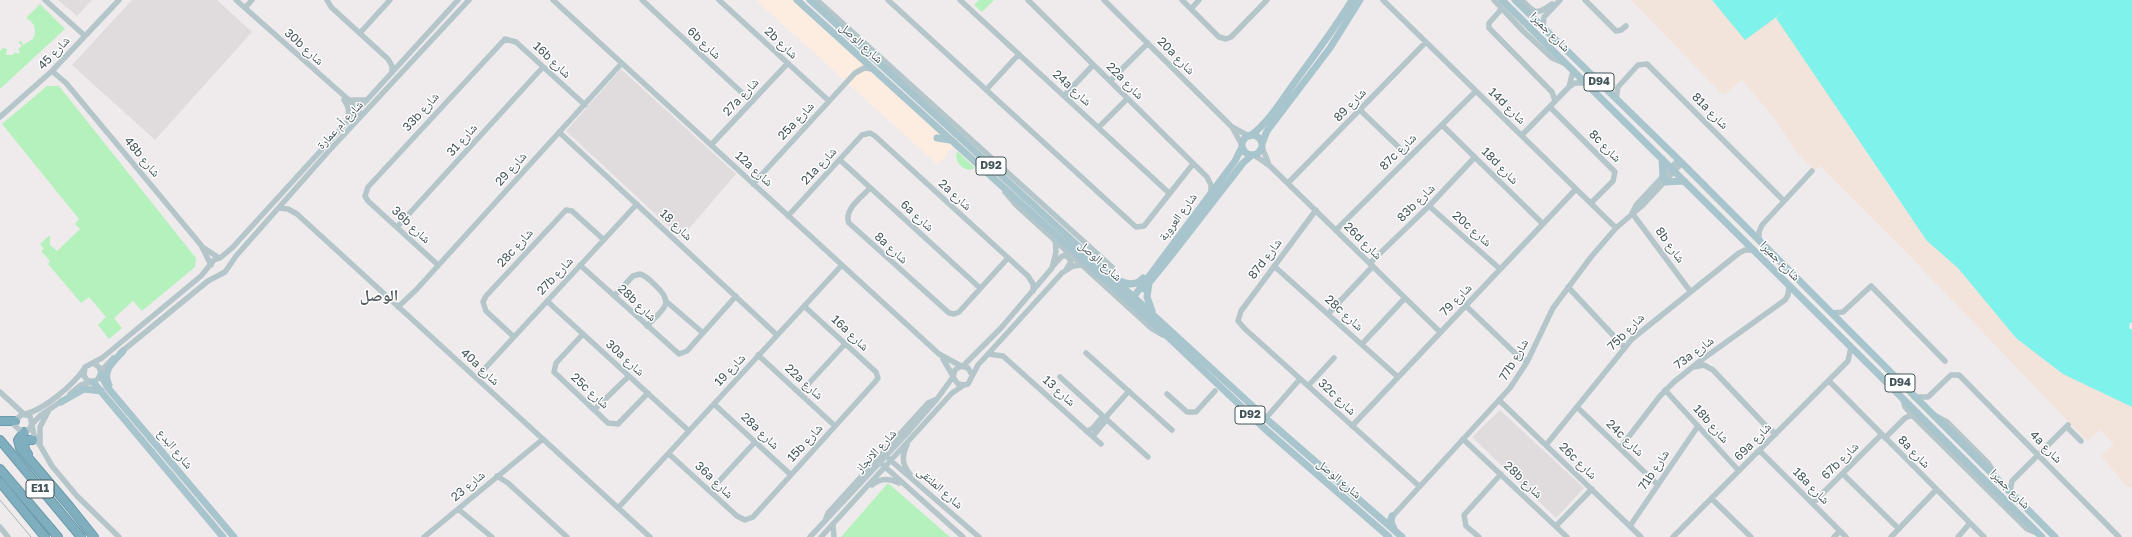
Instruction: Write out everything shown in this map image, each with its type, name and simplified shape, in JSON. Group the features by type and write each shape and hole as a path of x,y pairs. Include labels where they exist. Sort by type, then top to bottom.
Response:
{"highway":[{"path":"0,421 15,420"},
{"path":"24,432 19,437 19,446 94,537"},
{"name":"E11","path":"0,440 81,537"},
{"path":"34,463 24,446 28,440 36,442"},
{"name":"E11","path":"0,469 58,537"},
{"path":"0,482 45,537"}],"main road":[{"name":"شارع الوصل","path":"797,0 873,69 902,100 950,140 1132,300 1168,337 1272,434 1389,537"},
{"name":"شارع الوصل","path":"810,0 902,86 973,146 1114,277 1132,300 1154,315 1259,412 1402,537"},
{"path":"1352,0 1324,42 1281,100 1260,127 1244,139 1242,146 1246,154 1253,155 1259,152 1267,131 1330,48 1360,0"},
{"name":"شارع جميرا","path":"1515,0 1746,227 2055,537"},
{"name":"شارع جميرا","path":"1502,4 1586,83 2041,536"},
{"path":"863,60 869,60 893,82 902,86"},
{"path":"1250,136 1256,136 1262,146"},
{"path":"937,138 950,140"},
{"name":"شارع العروبة","path":"1132,300 1158,262 1235,161 1242,146"},
{"name":"شارع العروبة","path":"1132,300 1149,282 1240,167 1253,155"},
{"path":"1662,159 1664,180 1684,182"},
{"path":"1114,277 1128,284 1138,283 1158,262"},
{"path":"1149,282 1147,297 1154,315"},
{"path":"119,400 108,383 107,375 109,367 124,351"},
{"path":"1200,366 1211,373 1260,419 1266,418"},
{"name":"شارع البدع","path":"101,373 108,388 234,537"},
{"name":"شارع البدع","path":"92,382 104,394 223,537"},
{"path":"61,402 84,389 95,389 104,394"},
{"path":"1272,434 1277,434 1327,477 1340,482"},
{"path":"1978,472 1986,476 2005,494 2010,492"},
{"path":"0,485 13,499"},
{"path":"191,498 197,501 207,512 213,512"},
{"path":"2014,509 2018,506 2034,522 2040,522"},
{"path":"1392,516 1391,524 1395,531"}],"street":[{"path":"45,0 85,36"},
{"name":"شارع 45","path":"1,114 54,70 118,0"},
{"name":"30b شارع","path":"236,0 340,95 359,109"},
{"path":"245,8 252,0"},
{"path":"327,0 331,7 388,59 392,66 392,72"},
{"path":"360,33 390,0"},
{"name":"شارع أم عمارة","path":"220,258 258,221 458,0"},
{"name":"شارع أم عمارة","path":"228,266 327,153 470,0"},
{"name":"12a شارع","path":"553,0 939,354 962,366"},
{"name":"6b شارع","path":"642,0 752,102"},
{"name":"2b شارع","path":"719,0 829,101"},
{"name":"شارع الوصل","path":"817,0 842,21 973,146"},
{"path":"888,0 1136,227 1144,226 1193,164"},
{"name":"24a شارع","path":"960,0 1170,193"},
{"name":"22a شارع","path":"1028,0 1207,177"},
{"name":"20a شارع","path":"1104,0 1232,127 1242,146"},
{"path":"1182,0 1223,39 1231,37 1267,0"},
{"path":"1191,9 1199,0"},
{"name":"14d شارع","path":"1383,0 1616,228"},
{"path":"1494,0 1502,4 1499,12 1489,23 1489,28 1552,92 1555,101"},
{"path":"1522,0 1533,11 1538,12 1543,11 1554,2"},
{"path":"1543,28 1544,17 1560,0"},
{"path":"1585,0 1616,31 1622,30 1626,26"},
{"path":"1530,15 1543,14 1554,2"},
{"name":"16b شارع","path":"502,41 513,40 585,105"},
{"name":"33b شارع","path":"368,201 365,193 368,187 502,41"},
{"name":"شارع 89","path":"1288,183 1426,42"},
{"path":"1110,81 1148,43"},
{"path":"986,90 1019,54"},
{"path":"388,59 395,62 403,61"},
{"name":"25a شارع","path":"753,184 855,73 863,60"},
{"name":"27a شارع","path":"711,145 788,63"},
{"name":"شارع 29","path":"400,308 622,64"},
{"name":"81a شارع","path":"1618,87 1638,65 1647,64 1784,201"},
{"path":"1064,96 1093,65"},
{"name":"شارع 31","path":"397,227 543,67"},
{"path":"855,73 864,68 873,69"},
{"name":"48b شارع","path":"54,70 201,245 211,265"},
{"path":"1569,87 1573,71"},
{"path":"1522,135 1569,87 1577,83 1586,83"},
{"path":"1605,88 1618,87 1616,99"},
{"name":"87c شارع","path":"1336,230 1476,91"},
{"path":"340,95 348,107 349,119"},
{"path":"1099,127 1127,99"},
{"path":"347,100 367,100"},
{"name":"8c شارع","path":"1550,107 1615,172 1613,181 1591,203"},
{"path":"327,153 335,141 358,116 359,109"},
{"path":"1360,110 1409,157"},
{"name":"18d شارع","path":"1442,125 1543,224"},
{"name":"20a شارع","path":"1232,127 1250,136"},
{"name":"شارع 18","path":"559,132 778,334"},
{"name":"21a شارع","path":"788,216 862,135 867,133"},
{"name":"2a شارع","path":"867,133 875,136 1028,276"},
{"name":"26d شارع","path":"1262,146 1270,166"},
{"name":"26d شارع","path":"1253,155 1270,166 1288,183 1440,332"},
{"name":"83b شارع","path":"1328,314 1475,156"},
{"name":"6a شارع","path":"840,160 980,288"},
{"name":"77b شارع","path":"1386,523 1400,506 1500,401 1527,362 1547,319 1568,287 1616,228 1632,213 1640,208 1680,162"},
{"path":"1759,240 1759,232 1762,225 1812,171"},
{"path":"1207,177 1212,180 1220,179"},
{"path":"1207,177 1211,185 1211,191"},
{"path":"1002,187 1014,202 1151,328 1168,337"},
{"name":"8a شارع","path":"870,188 849,211 847,216 849,223 946,312 954,314 960,312 980,288"},
{"name":"شارع 79","path":"1352,426 1576,189"},
{"name":"40a شارع","path":"290,196 291,205 296,213 650,537"},
{"name":"36b شارع","path":"368,201 438,265"},
{"name":"27b شارع","path":"477,379 603,239 637,204"},
{"name":"20c شارع","path":"1428,206 1500,269"},
{"name":"40a شارع","path":"279,208 288,209 296,213"},
{"name":"28c شارع","path":"514,337 486,311 483,305 484,299 500,280 566,210 572,211 603,239"},
{"name":"87d شارع","path":"1240,324 1238,317 1241,310 1316,210"},
{"name":"8b شارع","path":"1632,213 1690,291"},
{"path":"1746,227 1755,228 1762,225"},
{"path":"1738,253 1741,246 1741,238"},
{"path":"1052,268 1056,252 1054,239"},
{"name":"48b شارع","path":"201,245 220,258"},
{"name":"75b شارع","path":"1546,445 1624,347 1646,326 1738,253 1745,250 1754,250"},
{"path":"1068,256 1071,260 1070,264 1062,273 978,365 970,382 964,385 958,384 953,376 955,370 978,352 1033,292 1061,257 1068,256"},
{"path":"15,420 36,410 69,386 88,364 93,363 132,334 201,276 214,260 220,258 225,260 228,266 225,272 208,281 124,351 101,373 98,379 78,387 61,402 41,415 29,429 24,432"},
{"path":"980,288 1008,258"},
{"path":"211,265 214,272 219,274"},
{"name":"28b شارع","path":"580,265 675,352 681,354 686,351 703,333"},
{"name":"شارع 19","path":"619,509 758,355 842,265"},
{"path":"1062,273 1073,266 1083,265"},
{"name":"28c شارع","path":"1274,266 1398,377"},
{"path":"614,296 633,276 640,274 646,277 665,294 667,302 703,333 736,296"},
{"path":"1028,276 1035,279 1045,276"},
{"path":"1028,276 1033,284 1033,292"},
{"name":"73a شارع","path":"1620,448 1665,390 1712,352 1785,300 1788,295 1789,286"},
{"path":"1832,313 1843,312 1870,286 1945,361"},
{"path":"1568,287 1624,347"},
{"path":"1362,344 1405,298"},
{"name":"30a شارع","path":"547,301 689,431"},
{"path":"647,326 667,302"},
{"name":"16a شارع","path":"804,306 876,372 878,378"},
{"path":"1466,306 1516,354 1527,362"},
{"path":"1843,312 1843,325"},
{"name":"32c شارع","path":"1240,324 1419,486"},
{"name":"25c شارع","path":"583,334 556,363 554,372 608,423 615,425 621,422 648,393"},
{"path":"988,354 1003,356 999,341"},
{"path":"800,393 845,344"},
{"path":"1851,347 1848,361 1864,360"},
{"path":"1712,352 1709,362 1713,370 1766,426 1776,434"},
{"path":"1086,353 1172,430"},
{"name":"12a شارع","path":"939,354 953,376"},
{"name":"22a شارع","path":"758,355 835,426"},
{"name":"شارع 13","path":"1003,356 1101,444"},
{"path":"1308,386 1334,358"},
{"name":"69a شارع","path":"1673,537 1848,361"},
{"path":"93,363 99,366 101,373"},
{"path":"1692,368 1704,365 1713,370"},
{"path":"962,366 968,368 972,375"},
{"path":"84,369 84,376 92,382"},
{"name":"4a شارع","path":"1928,397 1949,376 1955,374 1959,375 2119,537"},
{"path":"594,410 629,376"},
{"name":"شارع الانجاز","path":"821,537 885,467 888,458 937,399 953,376"},
{"path":"1060,377 1148,457"},
{"name":"15b شارع","path":"745,520 753,517 878,378"},
{"path":"1266,418 1300,379"},
{"name":"8a شارع","path":"1829,381 1984,537"},
{"name":"شارع الانجاز","path":"810,537 880,462 888,458 955,390 964,385"},
{"name":"18b شارع","path":"1665,390 1740,471"},
{"path":"1093,436 1105,418 1129,391"},
{"path":"1167,394 1187,412 1192,413 1196,412 1215,391"},
{"path":"0,393 31,418 36,442"},
{"path":"0,393 14,412 17,428 36,442 52,466 77,496 120,537"},
{"path":"1902,397 1905,407 1912,415 2027,529 2041,536"},
{"path":"1914,397 1928,397 1930,412"},
{"path":"825,522 828,513 928,403 937,399"},
{"name":"26c شارع","path":"1500,401 1641,537"},
{"name":"28a شارع","path":"714,404 791,475"},
{"path":"1259,412 1267,411 1275,407"},
{"name":"24c شارع","path":"1577,407 1658,485"},
{"path":"36,442 41,422 52,408"},
{"path":"919,485 904,467 903,454 907,445 926,425 932,415"},
{"name":"67b شارع","path":"1813,503 1883,436 1905,418 1912,415"},
{"path":"1086,431 1092,429 1105,418"},
{"name":"71b شارع","path":"1630,526 1698,426"},
{"path":"1766,426 1769,442"},
{"path":"2010,492 2012,481 2068,426 2081,441"},
{"name":"شارع 23","path":"424,537 500,474 541,437"},
{"name":"28b شارع","path":"1463,439 1567,537"},
{"path":"710,491 755,442"},
{"name":"18a شارع","path":"1760,451 1846,537"},
{"name":"36a شارع","path":"669,454 737,516 745,520"},
{"name":"شارع الملتقى","path":"888,458 979,537"},
{"name":"شارع الملتقى","path":"880,462 963,537"},
{"path":"500,474 567,537"},
{"path":"1479,537 1466,526 1464,519 1466,511 1501,474"},
{"path":"1843,474 1899,529"},
{"path":"842,514 852,506 874,483 882,479 895,480 912,492"},
{"path":"1999,481 2012,481"},
{"path":"1556,526 1592,489"},
{"path":"1891,537 1936,490"},
{"path":"1712,499 1750,537"},
{"name":"77b شارع","path":"1376,515 1388,515 1400,506"},
{"path":"460,507 492,537"},
{"path":"1958,537 1970,523"},
{"path":"833,524 834,537"},
{"path":"0,527 8,537"},
{"path":"1834,537 1840,531"}],"shaded area":[{"path":"58,0 92,0 77,16"},
{"path":"132,0 217,0 252,32 155,140 72,65"},
{"path":"756,0 798,0 955,144 938,165"},
{"path":"621,69 736,174 681,238 566,131"},
{"path":"1500,410 1584,488 1556,518 1472,437"}],"green space":[{"path":"979,0 994,0 982,12 974,5"},
{"path":"40,4 65,29 0,89 0,51 3,48 7,49 6,55 12,55 16,52 18,54 20,52 18,49 22,46 18,42 21,41 23,45 33,39 35,30 33,24 26,18"},
{"path":"47,86 59,86 196,258 195,267 142,311 133,301 114,318 122,328 109,339 98,325 106,317 89,297 81,303 48,264 50,261 41,251 44,249 40,244 50,235 50,245 57,251 80,229 75,224 79,219 2,124"},
{"path":"957,151 975,168 969,170 960,165 956,157"},
{"path":"888,483 950,537 841,537"}],"sand":[{"path":"1631,0 1712,0 1715,6 1785,10 1777,18 1898,199 1939,251 1958,268 2016,338 2063,374 2132,407 2132,486 2129,489 2101,456 2114,444 2100,430 2087,441 1902,248 1820,166 1815,170 1798,154 1775,119 1742,80 1723,95"}],"water":[{"path":"1712,0 2132,0 2132,323 2130,323 2129,328 2132,330 2132,407 2063,374 2016,338 1958,268 1927,241 1776,18 1786,10 1745,40"}],"railway":[{"path":"0,500 31,537"}],"district":[{"name":"الوصل","path":"379,296"}]}
